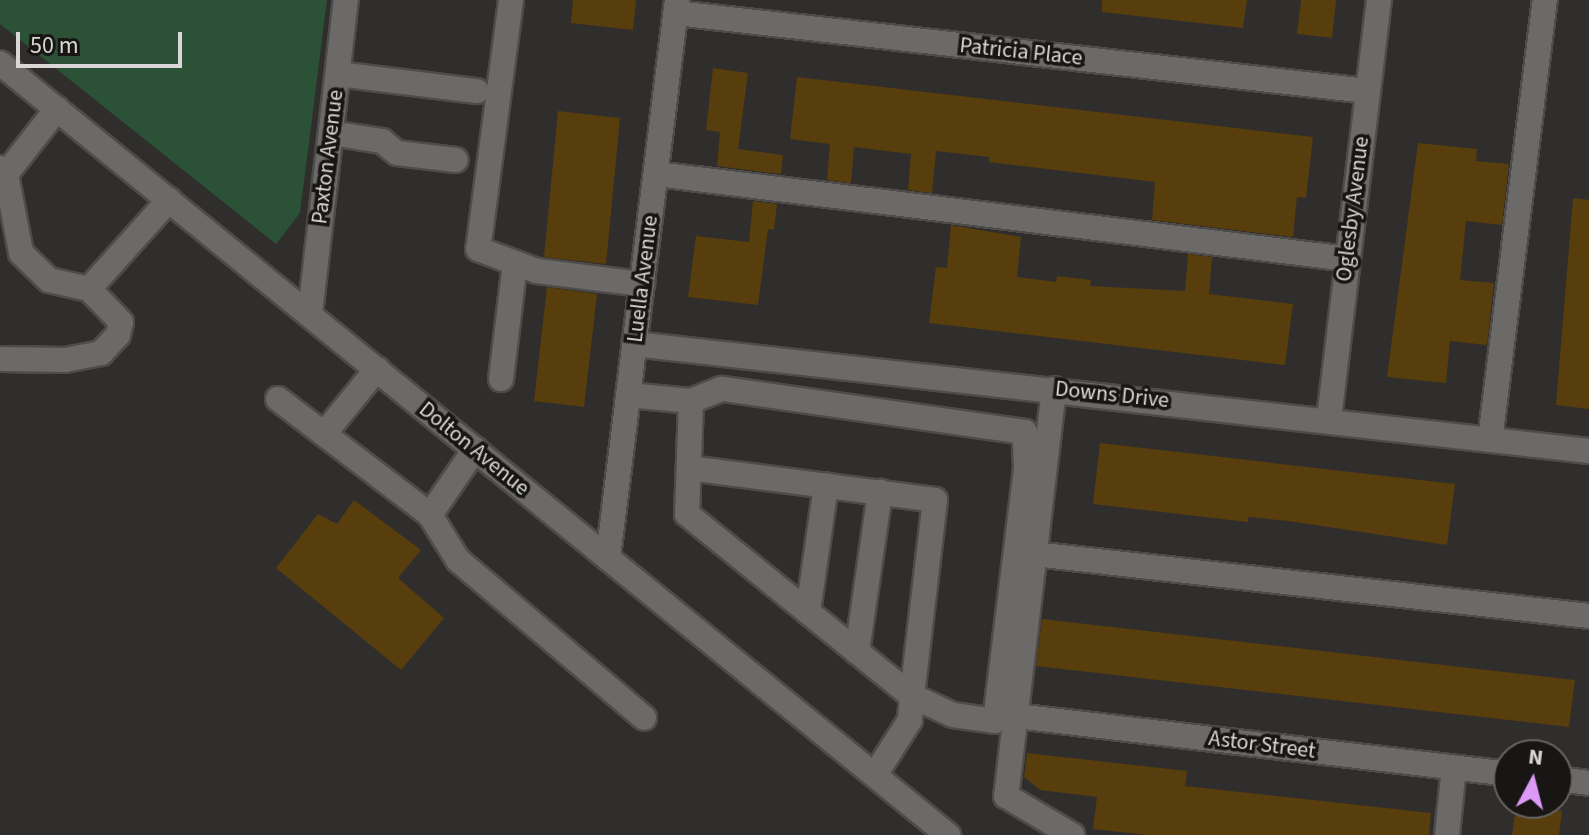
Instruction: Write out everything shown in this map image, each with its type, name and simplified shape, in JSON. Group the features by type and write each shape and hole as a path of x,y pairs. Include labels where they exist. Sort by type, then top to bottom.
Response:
{"street":[{"name":"Paxton Avenue","path":"310,314 346,0"},
{"path":"511,0 478,249 537,271 642,284"},
{"name":"Oglesby Avenue","path":"1329,419 1379,0"},
{"path":"1490,440 1545,0"},
{"name":"Patricia Place","path":"677,6 1367,91"},
{"name":"Luella Avenue","path":"608,558 677,6"},
{"name":"Dolton Avenue","path":"0,63 946,834"},
{"path":"338,74 477,91"},
{"path":"0,359 65,360 101,353 118,335 121,322 89,289 49,280 21,253 3,171 57,109"},
{"path":"331,133 382,141 397,153 456,160"},
{"path":"656,174 1348,259"},
{"path":"89,289 169,200"},
{"path":"501,379 515,263"},
{"name":"Downs Drive","path":"634,344 1329,419 1589,451"},
{"path":"324,434 377,369"},
{"path":"628,395 691,401 721,389 1025,432 1026,470 995,721 953,715 912,696 687,514 691,401"},
{"path":"1054,389 1006,796 1072,835"},
{"path":"278,399 430,515 458,560 644,718"},
{"path":"430,515 475,449"},
{"path":"689,468 935,500 910,720 875,775"},
{"path":"808,612 826,485"},
{"path":"857,652 880,492"},
{"path":"1034,554 1589,616"},
{"name":"Astor Street","path":"1016,716 1493,772"},
{"path":"1447,835 1454,767"}],"green space":[{"path":"0,0 327,0 300,213 276,244 0,24"}],"building":[{"path":"573,0 636,0 633,30 571,23"},
{"path":"1102,0 1247,0 1243,28 1102,12"},
{"path":"1301,0 1336,0 1332,38 1297,34"},
{"path":"713,68 748,73 738,149 783,155 781,174 717,166 720,132 706,130"},
{"path":"797,77 1313,137 1306,198 1297,197 1293,237 1152,220 1155,182 989,162 989,157 936,151 932,193 908,190 911,154 854,147 851,183 827,180 830,144 790,139"},
{"path":"558,111 620,118 606,264 544,257"},
{"path":"1418,143 1477,149 1476,161 1509,164 1502,225 1466,221 1460,280 1494,283 1487,345 1450,341 1446,383 1387,377"},
{"path":"1573,198 1589,200 1589,409 1556,405"},
{"path":"753,201 777,204 774,230 768,229 758,305 688,297 696,236 749,242"},
{"path":"951,225 1021,237 1017,277 1056,282 1057,276 1091,280 1090,286 1185,291 1188,254 1212,257 1209,294 1293,304 1285,365 929,323 936,267 947,268"},
{"path":"547,287 597,294 584,407 534,401"},
{"path":"1100,443 1455,484 1447,545 1289,521 1248,517 1248,522 1093,504"},
{"path":"354,500 421,550 398,578 444,618 401,670 276,568 318,514 337,524"},
{"path":"1042,619 1575,680 1569,727 1036,666"},
{"path":"1027,753 1187,771 1185,786 1431,813 1429,835 1148,835 1093,829 1097,797 1040,790 1024,777"},
{"path":"1514,819 1561,819 1559,835 1512,835"}]}
